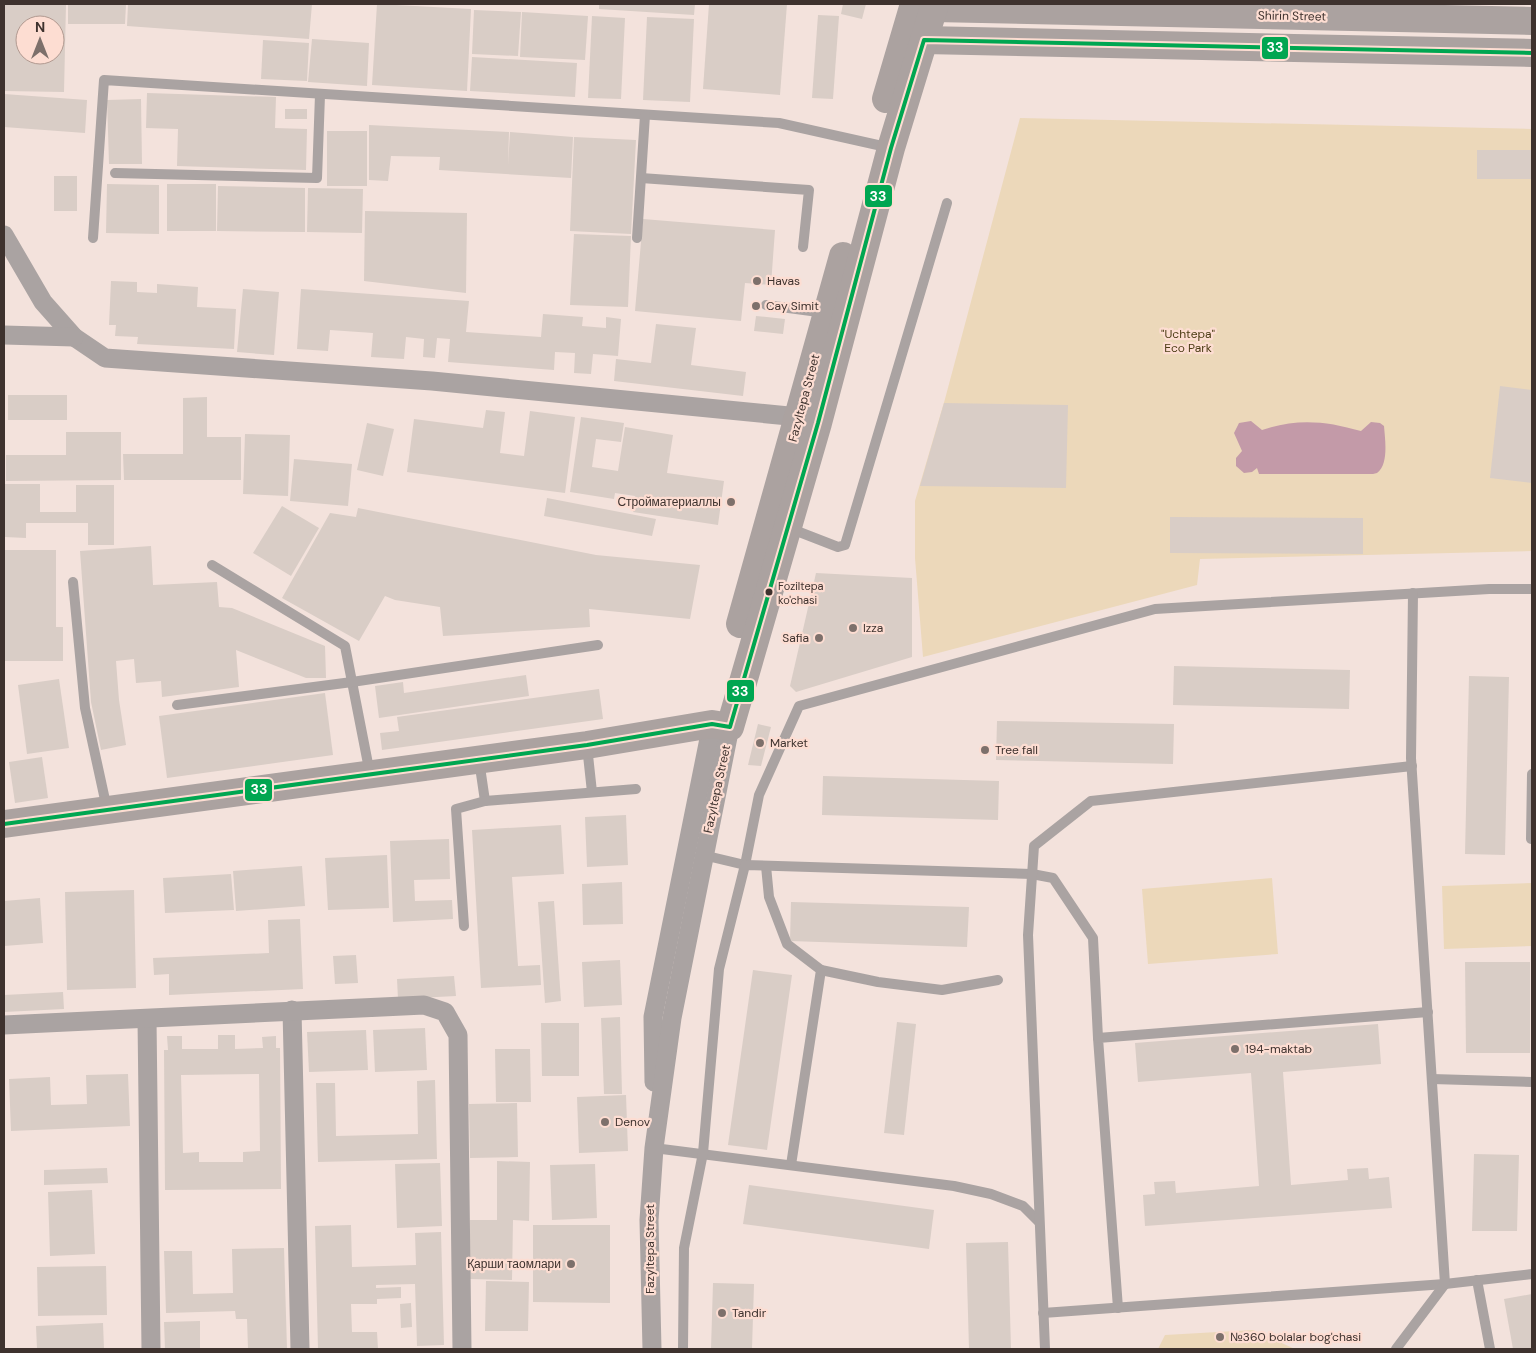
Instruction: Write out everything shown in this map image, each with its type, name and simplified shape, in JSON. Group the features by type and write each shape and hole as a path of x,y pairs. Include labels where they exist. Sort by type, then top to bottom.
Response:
{"main road":[{"name":"Shirin Street","path":"923,16 1204,9 1532,21"},
{"path":"923,16 1532,54"},
{"name":"Fazyltepa Street","path":"721,726 788,528 827,313 923,16"},
{"name":"Fazyltepa Street","path":"721,726 808,420 882,146"},
{"path":"4,824 721,726"}],"street":[{"path":"4,235 42,302 74,338 105,358 432,381 808,420"},
{"path":"4,335 74,338"},
{"name":"Fazyltepa Street","path":"652,1349 649,1220 654,1148 672,1018 703,855 721,726"},
{"name":"Fazyltepa Street","path":"654,1148 654,1017 721,726"},
{"path":"4,1025 424,1005 445,1012 458,1036 462,1349"},
{"path":"292,1010 300,1349"},
{"path":"147,1019 150,1349"}],"lane":[{"path":"93,238 104,80 779,123 882,146"},
{"path":"116,173 317,178 320,95"},
{"path":"637,238 645,115"},
{"path":"642,178 809,190 803,246"},
{"path":"788,528 838,547 846,545 948,203"},
{"path":"766,305 827,313"},
{"path":"212,565 345,646 370,775"},
{"path":"73,582 85,708 108,810"},
{"path":"683,1349 684,1248 703,1153 719,969 745,866 759,795 799,706 1155,609 1412,593 1532,589"},
{"path":"1396,1349 1445,1284 1412,766 1412,593"},
{"path":"177,705 352,682 598,645"},
{"path":"587,745 592,792"},
{"path":"479,759 485,801"},
{"path":"1045,1349 1028,935 1034,846 1090,801 1412,766"},
{"path":"1531,839 1532,774"},
{"path":"464,926 456,809 485,801 636,789"},
{"path":"703,855 745,866 1032,874 1052,878 1093,938 1098,1038 1118,1308"},
{"path":"766,866 769,897 787,944 821,970 878,982 942,990 998,980"},
{"path":"791,1165 821,970"},
{"path":"1098,1038 1428,1012"},
{"path":"1432,1079 1532,1082"},
{"path":"654,1148 903,1178 990,1194 1024,1206 1039,1222"},
{"path":"1043,1313 1445,1284 1532,1274"},
{"path":"1477,1280 1490,1349"}],"green space":[{"name":"\"Uchtepa\" Eco Park","path":"1020,118 1532,129 1532,551 1200,559 1197,585 923,657 915,558 915,501 945,399"},
{"path":"1272,878 1278,954 1148,964 1142,889"},
{"path":"1532,883 1532,946 1444,949 1442,886"},
{"path":"1253,1330 1295,1349 1158,1349 1165,1335"}],"shaded area":[{"path":"1251,421 1262,430 1299,422 1311,422 1361,431 1371,422 1380,423 1384,426 1385,458 1381,469 1373,474 1259,474 1257,468 1252,472 1244,473 1236,466 1236,458 1242,451 1234,433 1239,423"}],"building":[{"path":"4,4 66,4 65,48 65,15 15,15 15,65 65,65 64,92 4,91"},
{"path":"68,4 126,4 125,24 68,24"},
{"path":"128,4 312,4 309,39 127,26"},
{"path":"377,4 471,9 467,91 372,85"},
{"path":"599,4 695,4 694,15 599,9"},
{"path":"709,4 787,4 780,95 703,89"},
{"path":"843,4 866,4 862,19 841,14"},
{"path":"474,10 521,12 518,56 472,54"},
{"path":"522,12 588,16 585,60 520,57"},
{"path":"818,15 839,16 833,99 812,98"},
{"path":"592,16 625,18 621,99 588,98"},
{"path":"647,17 694,19 690,102 643,100"},
{"path":"312,39 369,43 367,86 308,82"},
{"path":"263,40 309,43 307,81 261,79"},
{"path":"472,57 577,63 575,97 470,91"},
{"path":"147,93 276,97 275,128 307,129 306,170 177,166 178,129 146,128"},
{"path":"4,94 87,100 85,133 4,127"},
{"path":"141,99 142,164 109,164 107,100"},
{"path":"285,109 307,109 307,119 285,119"},
{"path":"369,125 509,132 508,165 510,132 573,137 571,178 439,170 440,157 391,156 388,181 369,180"},
{"path":"327,131 367,131 367,186 327,186"},
{"path":"574,137 636,140 631,234 570,231"},
{"path":"1477,150 1532,150 1532,179 1477,179"},
{"path":"54,176 77,176 77,211 54,211"},
{"path":"107,184 159,185 159,234 106,233"},
{"path":"167,184 216,184 216,231 167,231"},
{"path":"218,186 305,188 305,232 217,231"},
{"path":"308,188 363,189 362,233 307,232"},
{"path":"365,211 467,213 466,293 364,281"},
{"path":"643,219 775,230 771,285 745,283 741,321 635,311"},
{"path":"574,234 631,236 628,307 570,305"},
{"path":"111,281 137,282 137,292 157,293 157,284 198,287 197,307 236,309 234,349 137,344 138,337 115,336 116,325 109,325"},
{"path":"243,289 279,292 274,355 237,352"},
{"path":"301,289 469,301 466,332 541,337 543,314 583,317 582,326 606,328 606,317 621,319 618,356 593,354 591,374 574,373 575,353 555,352 554,370 448,362 450,339 437,338 435,358 423,357 424,339 406,337 404,359 371,357 373,333 330,330 328,351 297,349"},
{"path":"756,316 785,319 783,334 754,331"},
{"path":"656,324 696,328 691,365 746,372 743,396 614,381 616,359 651,363"},
{"path":"1500,386 1532,390 1532,483 1490,478"},
{"path":"8,395 67,395 67,420 8,420"},
{"path":"207,397 207,437 241,437 241,480 124,480 123,454 183,454 183,398"},
{"path":"944,403 1068,405 1066,488 920,486"},
{"path":"486,410 505,412 500,453 524,456 530,411 575,417 565,493 407,472 414,419 483,428"},
{"path":"581,417 624,423 621,442 596,439 592,467 618,471 625,427 673,435 667,473 724,481 718,525 633,512 635,496 615,493 614,499 570,492"},
{"path":"367,423 394,429 383,476 357,470"},
{"path":"66,432 121,432 121,480 6,481 6,455 66,455"},
{"path":"245,434 290,435 288,496 243,494"},
{"path":"294,459 352,464 348,506 290,501"},
{"path":"5,484 40,484 40,512 76,512 76,485 114,485 114,545 88,545 88,523 26,523 26,538 5,537"},
{"path":"547,498 656,519 652,536 544,516"},
{"path":"282,506 319,528 291,576 253,553"},
{"path":"358,508 596,555 700,565 690,619 589,609 590,627 443,636 440,607 395,600 385,596 359,641 282,598 330,513 356,517"},
{"path":"1170,517 1363,518 1363,554 1170,553"},
{"path":"151,546 153,585 217,582 219,607 232,608 325,646 326,678 306,678 236,650 239,687 162,697 161,681 136,683 134,659 116,661 119,700 126,745 101,750 91,702 80,551"},
{"path":"4,550 56,550 56,627 63,627 63,661 4,661"},
{"path":"816,573 912,578 912,657 796,692 790,686"},
{"path":"1174,666 1350,670 1349,709 1173,705"},
{"path":"526,675 529,696 379,718 375,686 403,682 404,693"},
{"path":"1469,676 1509,677 1505,855 1465,854"},
{"path":"59,679 69,748 27,754 18,685"},
{"path":"599,689 603,719 382,750 380,733 399,731 397,717"},
{"path":"325,693 333,755 167,778 159,716"},
{"path":"997,721 1174,724 1173,764 996,760"},
{"path":"758,724 771,727 761,766 748,765"},
{"path":"42,757 48,798 15,803 9,762"},
{"path":"823,776 999,781 998,820 822,815"},
{"path":"626,815 628,865 587,867 585,817"},
{"path":"561,825 564,874 512,877 518,966 540,965 541,985 481,988 472,830"},
{"path":"449,839 450,879 414,880 415,901 452,900 453,919 393,922 390,841"},
{"path":"387,855 389,908 328,910 325,858"},
{"path":"302,866 305,906 236,911 233,871"},
{"path":"231,874 234,910 165,913 163,878"},
{"path":"622,882 623,924 583,925 582,884"},
{"path":"134,890 136,988 67,990 65,892"},
{"path":"40,898 43,943 4,946 4,901"},
{"path":"554,901 561,1001 545,1003 538,902"},
{"path":"791,902 969,907 967,947 790,941"},
{"path":"300,919 303,989 169,995 169,974 154,975 153,958 269,953 268,920"},
{"path":"356,955 358,983 335,984 333,956"},
{"path":"620,960 622,1005 584,1007 582,962"},
{"path":"1465,962 1530,962 1530,1053 1466,1053"},
{"path":"753,970 792,975 767,1150 728,1145"},
{"path":"454,976 456,996 398,999 397,979"},
{"path":"63,992 64,1009 4,1012 4,995"},
{"path":"620,1017 622,1094 604,1094 601,1018"},
{"path":"897,1022 916,1024 904,1135 884,1133"},
{"path":"541,1023 579,1023 579,1076 542,1076"},
{"path":"1378,1024 1381,1064 1283,1072 1291,1185 1348,1180 1347,1169 1368,1168 1369,1179 1389,1177 1392,1208 1145,1226 1143,1195 1155,1194 1154,1182 1175,1181 1176,1193 1259,1186 1251,1073 1138,1082 1135,1043"},
{"path":"425,1028 427,1070 375,1072 373,1030"},
{"path":"366,1030 368,1070 309,1072 307,1032"},
{"path":"218,1035 235,1035 235,1049 263,1048 262,1037 276,1036 276,1048 280,1048 281,1189 165,1190 164,1050 168,1050 167,1036 182,1036 182,1049 218,1049","holes":["259,1074 260,1151 243,1152 243,1162 199,1162 199,1152 183,1153 181,1075"]},
{"path":"495,1049 530,1049 531,1102 496,1102"},
{"path":"128,1074 130,1126 11,1131 9,1079 50,1077 51,1105 87,1104 86,1075"},
{"path":"435,1080 437,1159 318,1162 316,1083 335,1083 336,1136 418,1134 417,1081"},
{"path":"626,1095 628,1151 579,1153 577,1097"},
{"path":"517,1103 518,1157 470,1158 469,1104"},
{"path":"1474,1154 1519,1155 1517,1231 1472,1231"},
{"path":"497,1161 530,1162 529,1221 513,1220 512,1280 469,1279 470,1220 497,1220"},
{"path":"440,1163 442,1226 397,1228 395,1164"},
{"path":"595,1164 597,1218 552,1220 550,1165"},
{"path":"107,1168 108,1183 44,1185 44,1170"},
{"path":"749,1185 934,1210 929,1249 743,1224"},
{"path":"92,1190 95,1254 50,1256 48,1192"},
{"path":"351,1225 352,1267 416,1265 415,1233 441,1232 444,1345 417,1346 415,1284 376,1285 376,1288 401,1287 401,1298 377,1299 377,1304 351,1304 352,1332 377,1332 378,1349 318,1349 315,1226"},
{"name":"Қарши таомлари","path":"533,1225 610,1225 610,1303 533,1302"},
{"path":"1008,1242 1011,1349 969,1349 966,1243"},
{"path":"284,1248 287,1349 248,1349 247,1319 236,1319 235,1311 166,1313 164,1251 192,1251 193,1294 233,1293 232,1249"},
{"path":"106,1266 107,1315 38,1316 37,1267"},
{"path":"486,1281 529,1282 528,1331 485,1331"},
{"path":"713,1283 754,1284 752,1349 711,1349"},
{"path":"1532,1294 1532,1349 1513,1349 1504,1299"},
{"path":"411,1303 412,1327 401,1328 400,1304"},
{"path":"200,1321 200,1349 165,1349 164,1322"},
{"path":"103,1323 104,1349 37,1349 36,1326"}],"transit line":[{"name":"33","path":"4,824 587,745 712,724 730,727 818,423 891,148 924,40 1532,53"}],"place":[{"name":"Havas","path":"757,281"},
{"name":"Cay Simit","path":"756,306"},
{"name":"Стройматериаллы","path":"731,502"},
{"name":"Foziltepa ko'chasi","path":"769,592"},
{"name":"Izza","path":"853,628"},
{"name":"Safia","path":"819,638"},
{"name":"Market","path":"760,743"},
{"name":"Tree fall","path":"985,750"},
{"name":"194-maktab","path":"1235,1049"},
{"name":"Denov","path":"605,1122"},
{"name":"Қарши таомлари","path":"571,1264"},
{"name":"Tandir","path":"722,1313"},
{"name":"№360 bolalar bog'chasi","path":"1220,1337"}]}
